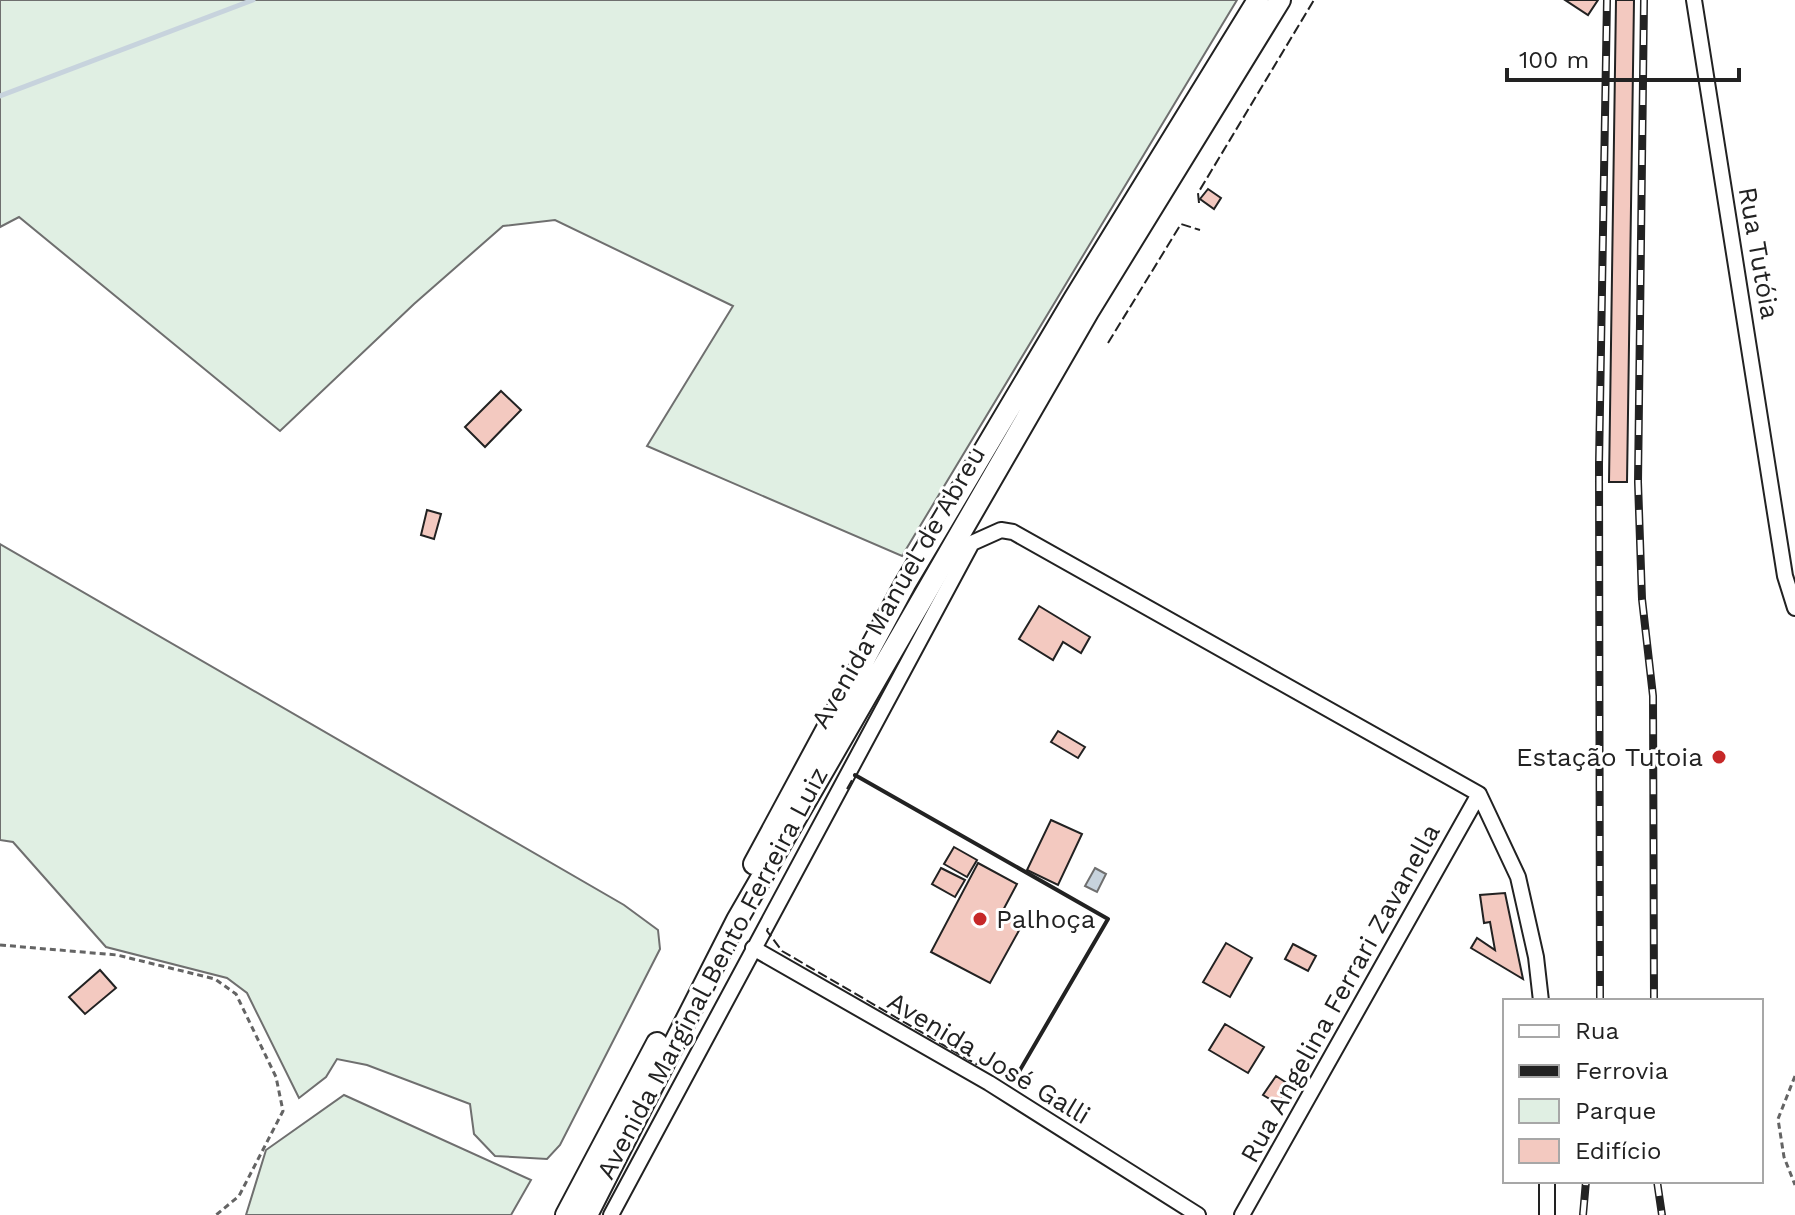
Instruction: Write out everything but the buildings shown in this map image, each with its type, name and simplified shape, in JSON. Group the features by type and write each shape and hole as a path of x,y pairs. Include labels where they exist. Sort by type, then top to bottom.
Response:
{"main road":[{"name":"Avenida Manuel de Abreu","path":"566,1215 905,584 1082,285 1258,0"},
{"name":"Avenida Manuel de Abreu","path":"587,1215 676,1034 753,893 1088,312 1280,0"}],"street":[{"name":"Rua Tutóia","path":"1694,0 1700,55 1747,321 1785,576 1795,608"},
{"name":"Avenida Marginal Bento Ferreira Luiz","path":"611,1215 972,543 1001,530 1013,532 1479,794"},
{"path":"1479,794 1518,877 1536,957 1541,999"},
{"name":"Rua Angelina Ferrari Zavanella","path":"1242,1215 1479,794"},
{"name":"Avenida José Galli","path":"753,948 989,1083 1198,1215"},
{"path":"1547,1183 1547,1215"}],"path":[{"path":"0,945 117,955 215,979 236,994 276,1077 283,1111 239,1196 216,1215"},
{"path":"1795,1076 1778,1119 1784,1157 1795,1185"}],"green space":[{"path":"0,0 1237,0 902,556 647,446 733,306 555,220 503,226 414,304 280,431 19,217 0,227"},
{"path":"0,544 624,905 658,930 660,949 560,1145 547,1159 495,1156 474,1134 470,1104 367,1065 337,1059 326,1077 299,1098 247,993 227,978 106,947 13,842 0,840"},
{"path":"344,1095 531,1180 511,1215 246,1215 266,1150"}],"shaded area":[{"path":"1095,868 1106,874 1097,892 1085,886"}],"waterway":[{"path":"0,96 253,0"}],"railway":[{"path":"1600,999 1599,464 1607,0"},
{"path":"1644,0 1638,482 1642,599 1653,696 1654,999"},
{"path":"1583,1215 1586,1183"},
{"path":"1657,1183 1662,1215"}],"fence":[{"path":"1199,203 1198,193 1314,0"},
{"path":"1108,343 1181,224 1200,230"},
{"path":"847,789 855,775"},
{"path":"768,928 767,931 782,951 976,1064 987,1059"}],"wall":[{"path":"855,775 1108,919 1013,1082"}],"place":[{"name":"Estação Tutoia","path":"1719,757"},
{"name":"Palhoça","path":"980,919"}]}
